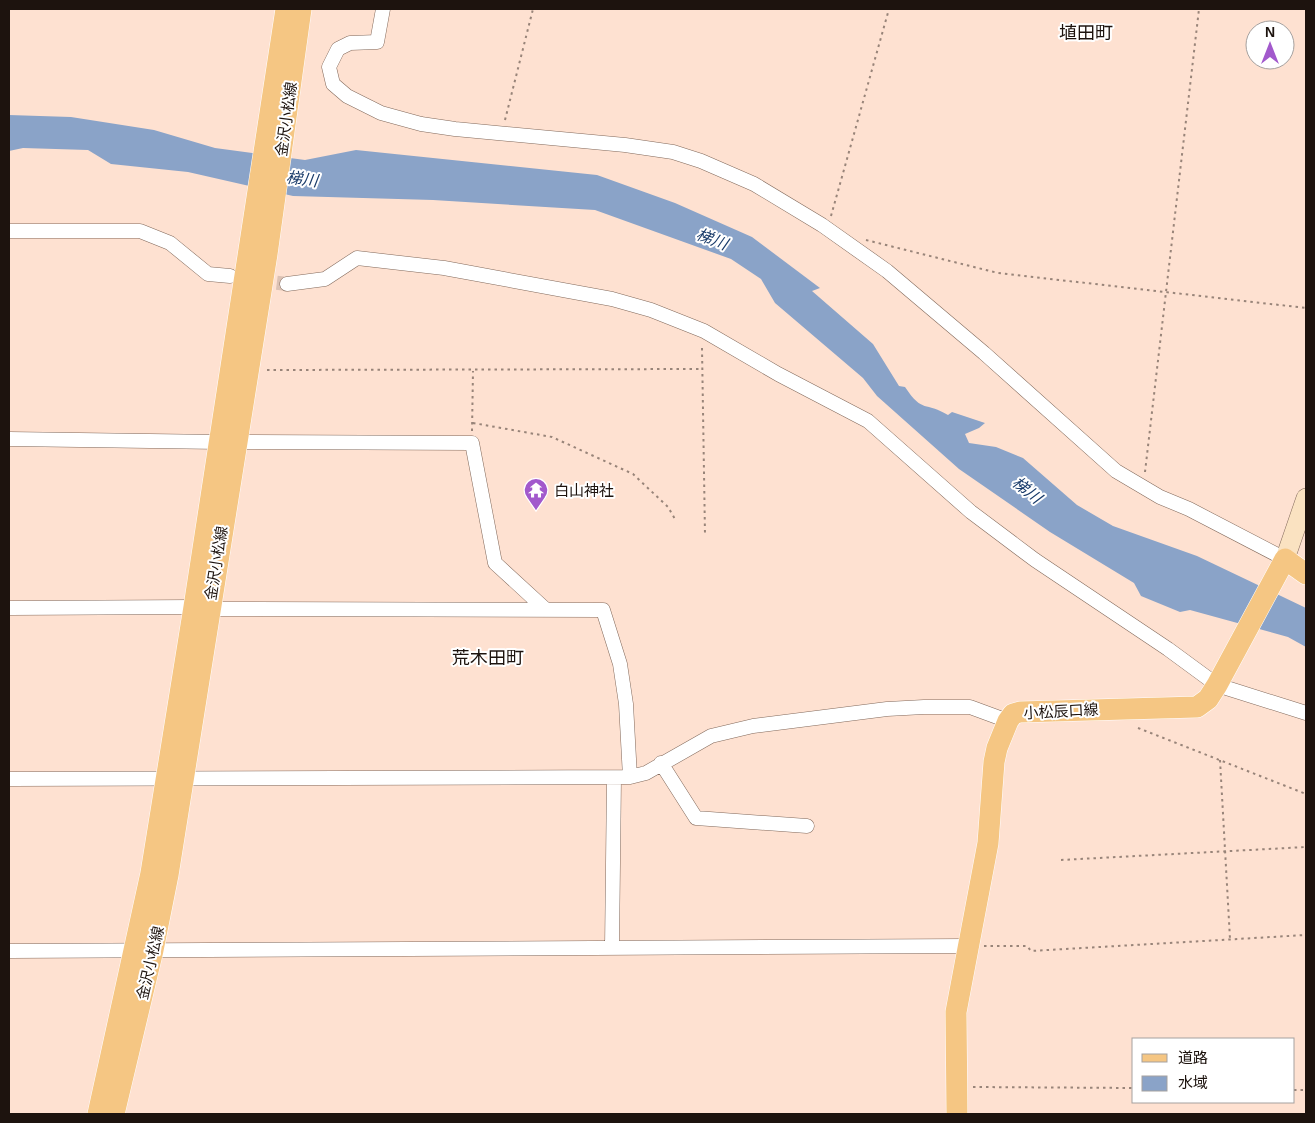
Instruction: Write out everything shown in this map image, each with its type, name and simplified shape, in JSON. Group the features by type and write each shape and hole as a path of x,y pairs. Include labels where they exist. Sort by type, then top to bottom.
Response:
{"main road":[{"name":"金沢小松線","path":"114,1114 143,950 151,873 175,779 258,254 282,86 286,9"},
{"name":"金沢小松線","path":"282,86 301,9"},
{"path":"1306,498 1283,561 1306,574"},
{"name":"小松辰口線","path":"957,1114 956,1012 988,843 994,762 997,748 1008,721 1013,714 1020,712 1197,707 1208,699 1218,683 1283,561"},
{"name":"金沢小松線","path":"98,1114 143,950"}],"street":[{"path":"383,9 377,42 350,44 338,48 329,67 333,84 347,96 381,113 421,124 502,135 625,144 673,152 701,161 754,184 822,225 887,271 984,353 1116,471 1283,561"},
{"path":"9,231 140,231 170,243 208,274 230,276"},
{"path":"288,284 325,279 357,258 444,268 612,299 651,310 704,331 778,374 868,421 971,512 1006,539 1091,599 1168,648 1218,683 1306,713"},
{"path":"9,439 472,443 495,563 544,608"},
{"path":"9,608 544,608 603,610 620,664 626,704 630,777"},
{"path":"9,779 614,778 646,773 660,763 710,736 752,726 887,709 970,707 1008,721"},
{"path":"660,763 696,818 807,826"},
{"path":"612,948 614,778"},
{"path":"9,951 967,946"}],"path":[{"path":"502,135 533,9"},
{"path":"831,217 890,9"},
{"path":"1143,487 1199,9"},
{"path":"860,236 868,241 998,272 1306,308"},
{"path":"702,348 705,535"},
{"path":"267,370 702,369"},
{"path":"472,443 473,370"},
{"path":"472,423 552,437 633,474 668,507 675,519"},
{"path":"1138,728 1306,794"},
{"path":"1220,760 1230,940"},
{"path":"1061,860 1306,847"},
{"path":"967,946 1028,946 1031,951 1306,935"},
{"path":"958,1086 1132,1088"}],"water":[{"name":"梯川","path":"9,115 71,117 154,130 215,148 305,160 356,150 597,175 675,203 752,237 820,288 812,291 873,344 899,386 905,387 916,401 948,415 952,412 985,423 965,434 969,443 996,447 1023,458 1077,505 1113,526 1197,556 1306,608 1306,647 1288,637 1190,610 1180,612 1141,596 1134,583 1050,532 959,469 877,396 863,378 775,303 761,279 731,259 595,210 433,200 293,196 188,172 111,164 88,150 23,148 9,151"}],"tunnel":[{"path":"256,280 287,284"}],"place":[{"name":"白山神社","path":"536,511"}],"district":[{"name":"埴田町","path":"1086,33"},
{"name":"荒木田町","path":"488,658"}]}
